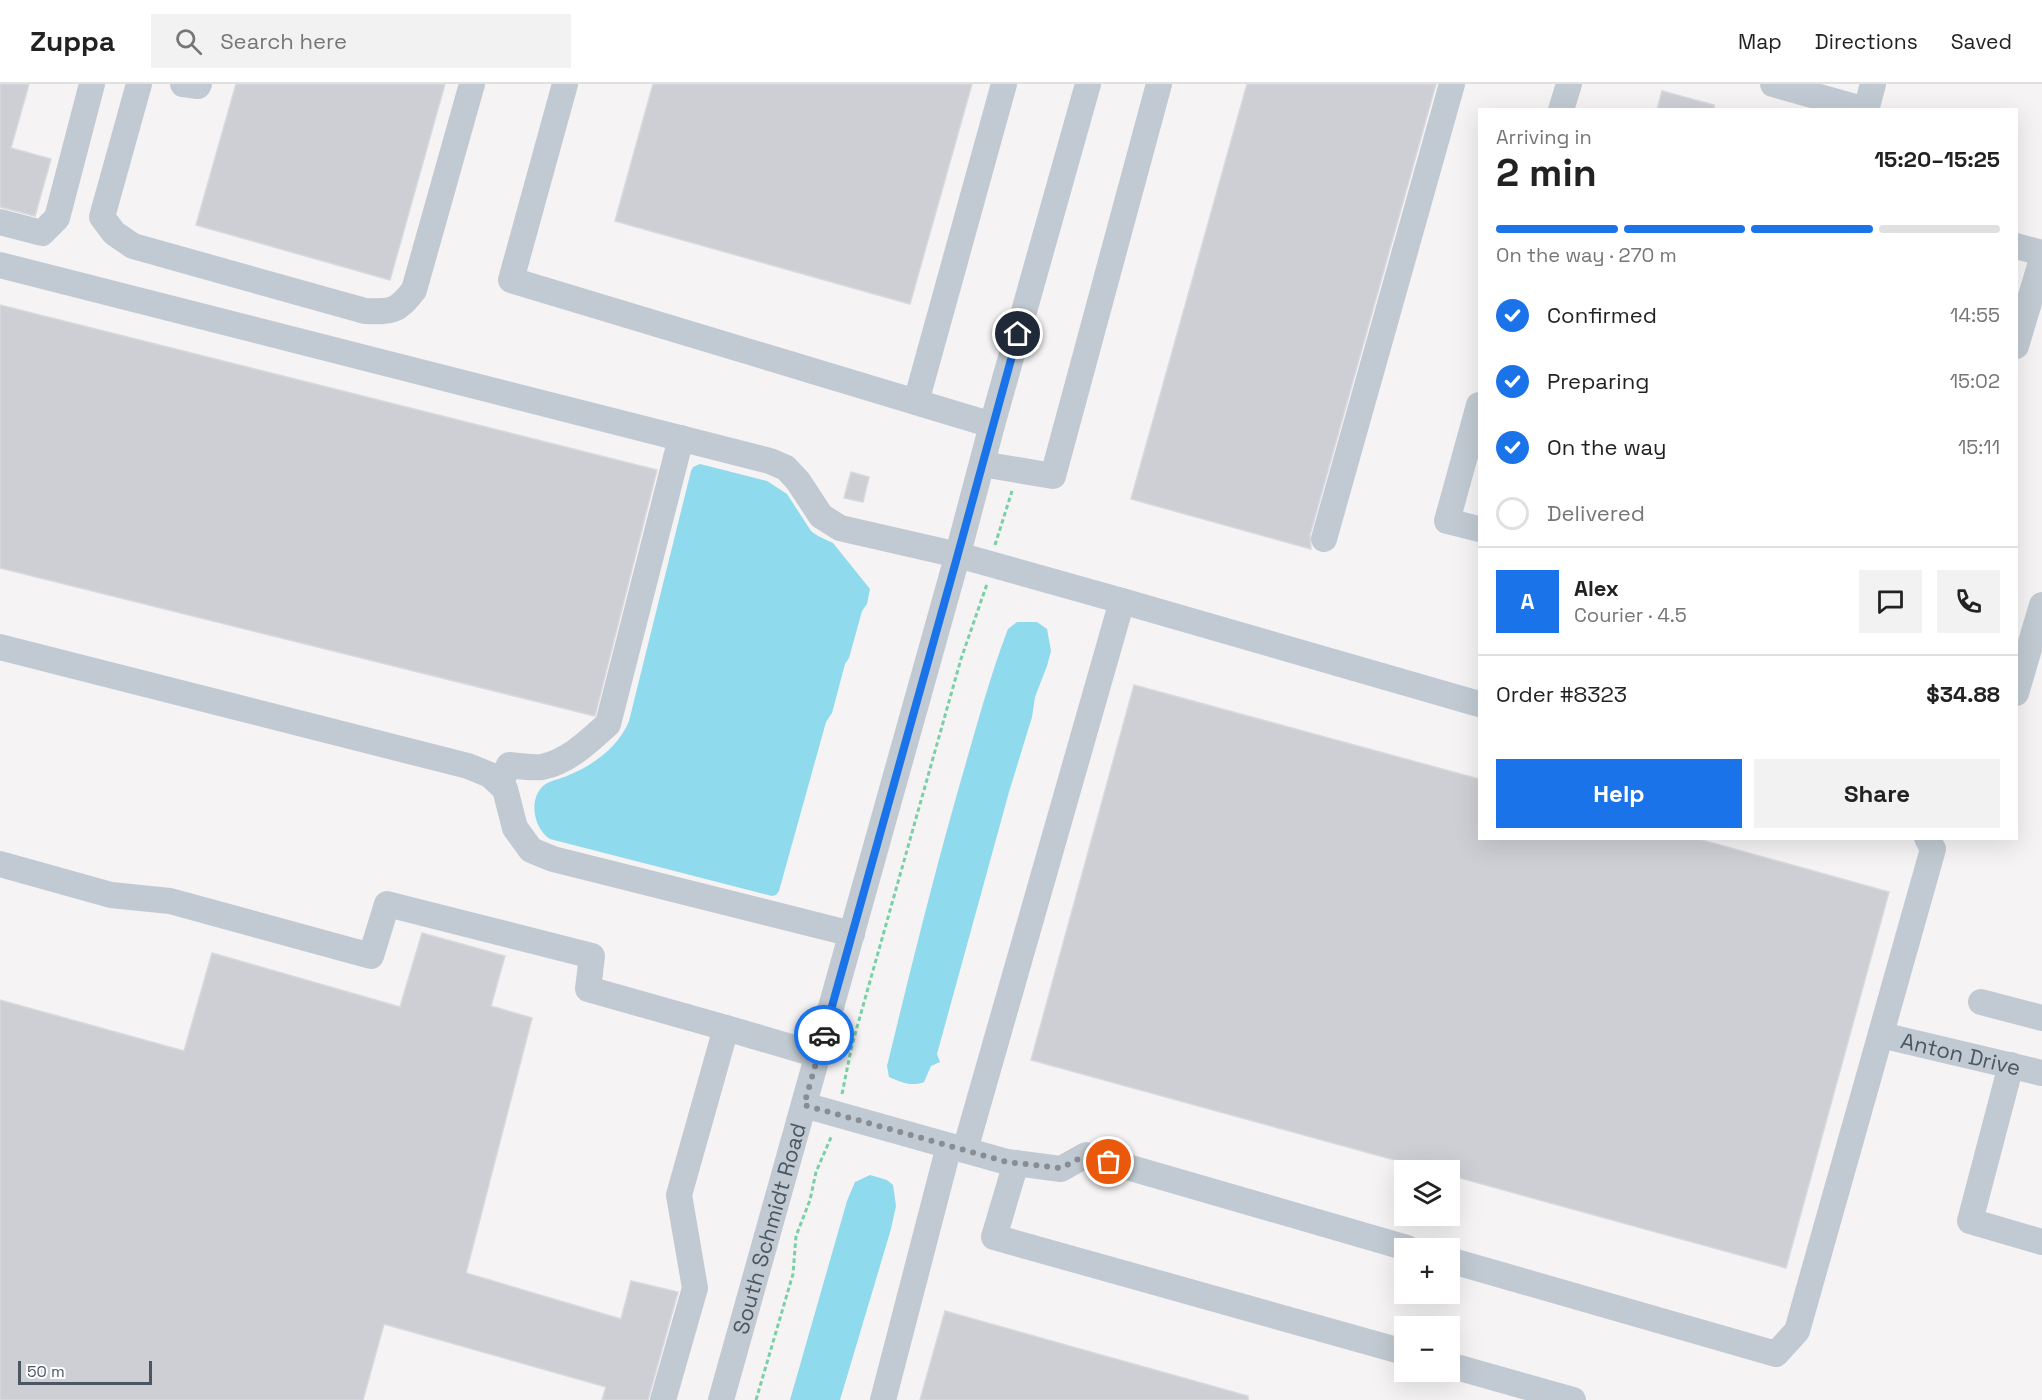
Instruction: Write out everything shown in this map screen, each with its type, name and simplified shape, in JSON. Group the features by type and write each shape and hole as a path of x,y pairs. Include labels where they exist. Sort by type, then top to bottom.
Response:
{"street":[{"path":"0,222 42,233 57,218 92,84"},
{"path":"139,84 102,217 114,233 133,246 365,311 383,312 401,306 414,290 472,84"},
{"path":"183,84 198,86 199,84"},
{"path":"565,84 511,280 992,425"},
{"path":"916,402 1004,84"},
{"name":"South Schmidt Road","path":"721,1400 1088,84"},
{"path":"982,464 1053,476 1159,84"},
{"path":"1324,539 1452,84"},
{"path":"1563,108 1569,84"},
{"path":"1773,84 1820,90 1861,108"},
{"path":"1867,108 1873,84"},
{"path":"2018,247 2042,254"},
{"path":"2018,339 2042,259"},
{"path":"0,265 770,461 786,468 798,481 821,516 840,528 991,564 1478,704"},
{"path":"1478,409 1447,521 1478,529"},
{"path":"500,783 509,765 539,767 559,762 608,724 681,438"},
{"path":"883,1400 1122,601"},
{"path":"2018,686 2042,605"},
{"path":"0,647 468,766 490,775 505,789 514,828 531,850 553,859 852,934"},
{"path":"1460,1263 1776,1354 1797,1331 1933,849 1929,840"},
{"path":"0,864 111,895 170,901 371,956 387,904 592,956 588,989 818,1054"},
{"path":"1981,1002 2042,1018"},
{"path":"663,1400 695,1288 679,1195 726,1028"},
{"name":"Anton Drive","path":"1881,1035 2042,1073"},
{"path":"2011,1065 1970,1221 2042,1242"},
{"path":"804,1105 1016,1163 1061,1168 1086,1155 1394,1244"},
{"path":"1016,1163 994,1237 1394,1349"},
{"path":"1460,1368 1573,1400"}],"path":[{"path":"756,1400 793,1274 796,1236 810,1200 819,1165 832,1134 852,1045 958,670 971,626 981,606 1015,481"}],"water":[{"path":"700,464 767,481 787,494 811,531 833,543 870,589 849,658 845,664 832,713 826,722 779,891 772,896 550,839 540,828 535,814 534,806 538,792 543,786 578,771 605,754 625,730 691,471 693,467"},
{"path":"1017,622 1037,622 1047,629 1051,651 1035,697 1032,717 937,1054 940,1062 931,1066 924,1082 915,1084 897,1081 889,1077 887,1066 933,882 995,665 1008,629"},
{"path":"870,1175 887,1180 893,1185 896,1206 840,1400 790,1400 847,1201 855,1182"}],"building":[{"path":"0,84 29,84 11,148 51,159 35,216 0,207"},
{"path":"236,84 445,84 390,280 196,225"},
{"path":"653,84 972,84 910,304 615,221"},
{"path":"1247,84 1436,84 1310,535 1311,549 1131,499"},
{"path":"1662,91 1714,105 1714,108 1658,108"},
{"path":"0,305 657,470 595,716 0,568"},
{"path":"851,472 869,477 863,502 844,498"},
{"path":"1134,685 1478,779 1478,840 1702,840 1889,892 1786,1268 1460,1178 1460,1160 1395,1160 1031,1060"},
{"path":"422,933 505,956 491,1006 532,1018 466,1273 621,1319 631,1281 678,1292 648,1400 602,1400 606,1387 384,1324 363,1400 0,1400 0,1000 184,1051 212,953 400,1007"},
{"path":"945,1311 1248,1396 1248,1400 920,1400"}],"way so far":[{"path":"824,1035 804,1105 1007,1162 1061,1168 1086,1155 1109,1162"}],"route":[{"path":"824,1035 1018,334"}]}
